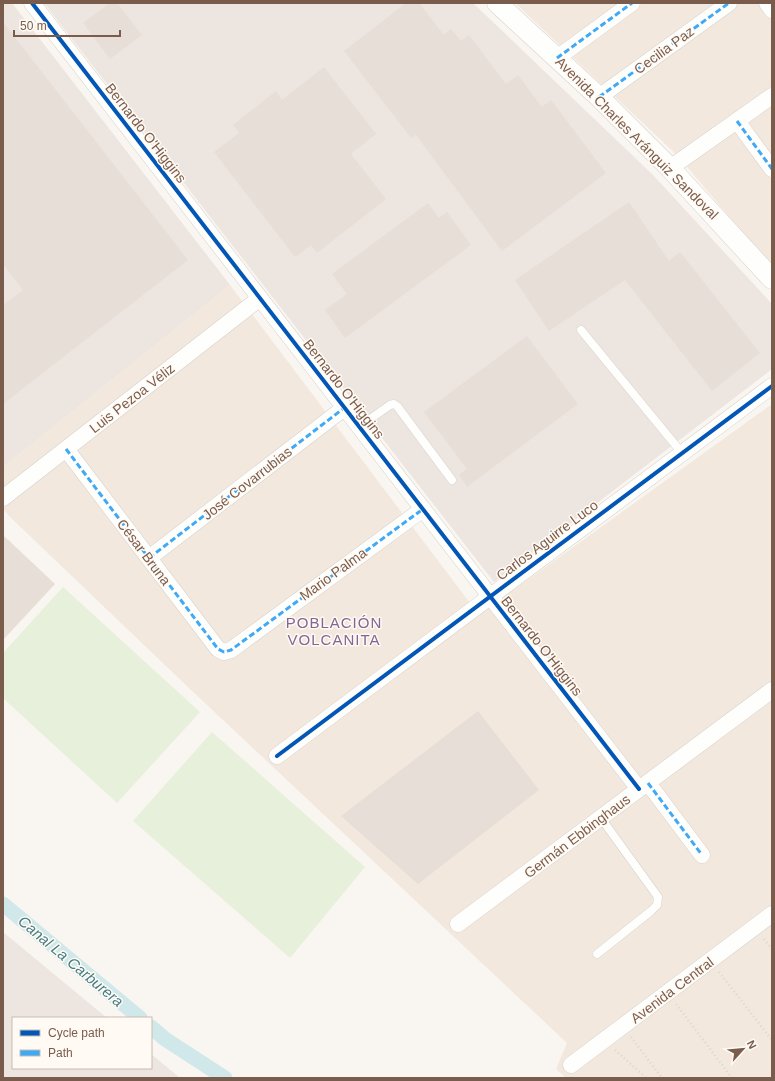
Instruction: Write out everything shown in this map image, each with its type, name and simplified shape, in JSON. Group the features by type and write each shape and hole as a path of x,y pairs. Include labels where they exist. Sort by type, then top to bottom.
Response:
{"street":[{"name":"Bernardo O'Higgins","path":"32,3 490,596 702,855"},
{"name":"Avenida Charles Aránguiz Sandoval","path":"496,3 599,97 670,168 772,278"},
{"path":"557,58 632,3"},
{"name":"Cecilia Paz","path":"599,97 729,3"},
{"path":"767,3 772,10"},
{"path":"670,168 772,96"},
{"path":"737,121 772,170"},
{"name":"Luis Pezoa Véliz","path":"3,498 260,298"},
{"name":"Carlos Aguirre Luco","path":"277,756 772,386"},
{"name":"José Covarrubias","path":"149,558 344,408"},
{"name":"César Bruna","path":"66,449 218,649 224,652"},
{"name":"Mario Palma","path":"224,652 231,650 423,509"},
{"name":"Germán Ebbinghaus","path":"458,924 772,690"},
{"name":"Avenida Central","path":"571,1065 772,914"}],"lane":[{"path":"581,330 682,453"},
{"path":"360,427 390,405 394,404 452,480"},
{"path":"596,954 651,911 657,905 658,897 601,818"}],"path":[{"path":"762,937 772,949"},
{"path":"718,970 772,1040"},
{"path":"675,1002 732,1078"},
{"path":"630,1036 662,1078"},
{"path":"613,1048 646,1078"}],"shaded area":[{"path":"3,3 12,3 230,285 3,467"},
{"path":"44,3 473,3 653,175 772,304 772,369 494,582"},
{"path":"515,3 772,3 772,267 677,155"},
{"path":"230,285 479,615 772,404 772,1078 566,1078 556,1069 567,1043 190,689 9,516 3,508 3,467"},
{"path":"3,932 106,1017 12,1017 12,1069 152,1069 152,1055 180,1078 3,1078"}],"green space":[{"path":"63,587 200,712 117,803 3,698 3,653"},
{"path":"212,732 365,867 290,958 133,821"}],"building":[{"path":"110,3 117,3 142,35 110,59 83,23"},
{"path":"406,3 419,3 444,35 451,29 461,41 469,35 506,84 518,75 542,107 551,100 606,173 502,251 416,135 411,138 344,51"},
{"path":"3,22 188,260 3,404 3,305 23,290 3,264"},
{"path":"324,67 376,134 351,154 386,199 317,253 311,245 295,257 214,152 239,133 233,125 276,91 282,100"},
{"path":"629,202 669,261 680,252 760,353 712,391 625,280 549,331 515,280"},
{"path":"428,203 439,218 447,212 471,245 345,338 325,310 347,294 332,274"},
{"path":"527,336 578,404 467,487 459,475 467,469 424,412"},
{"path":"3,535 55,584 3,640"},
{"path":"478,711 539,790 418,884 341,816"}],"waterway":[{"name":"Canal La Carburera","path":"3,904 139,1017"},
{"name":"Canal La Carburera","path":"152,1028 165,1039 225,1078"}],"marked path":[{"path":"557,58 632,3"},
{"path":"599,97 729,3"},
{"path":"737,121 772,169"},
{"path":"149,558 344,408"},
{"path":"66,449 218,649 224,652 231,650 423,509"},
{"path":"648,783 702,855"}],"cycle path":[{"path":"32,3 639,789"},
{"path":"277,756 772,386"}],"district":[{"name":"POBLACIÓN VOLCANITA","path":"334,630"}]}
